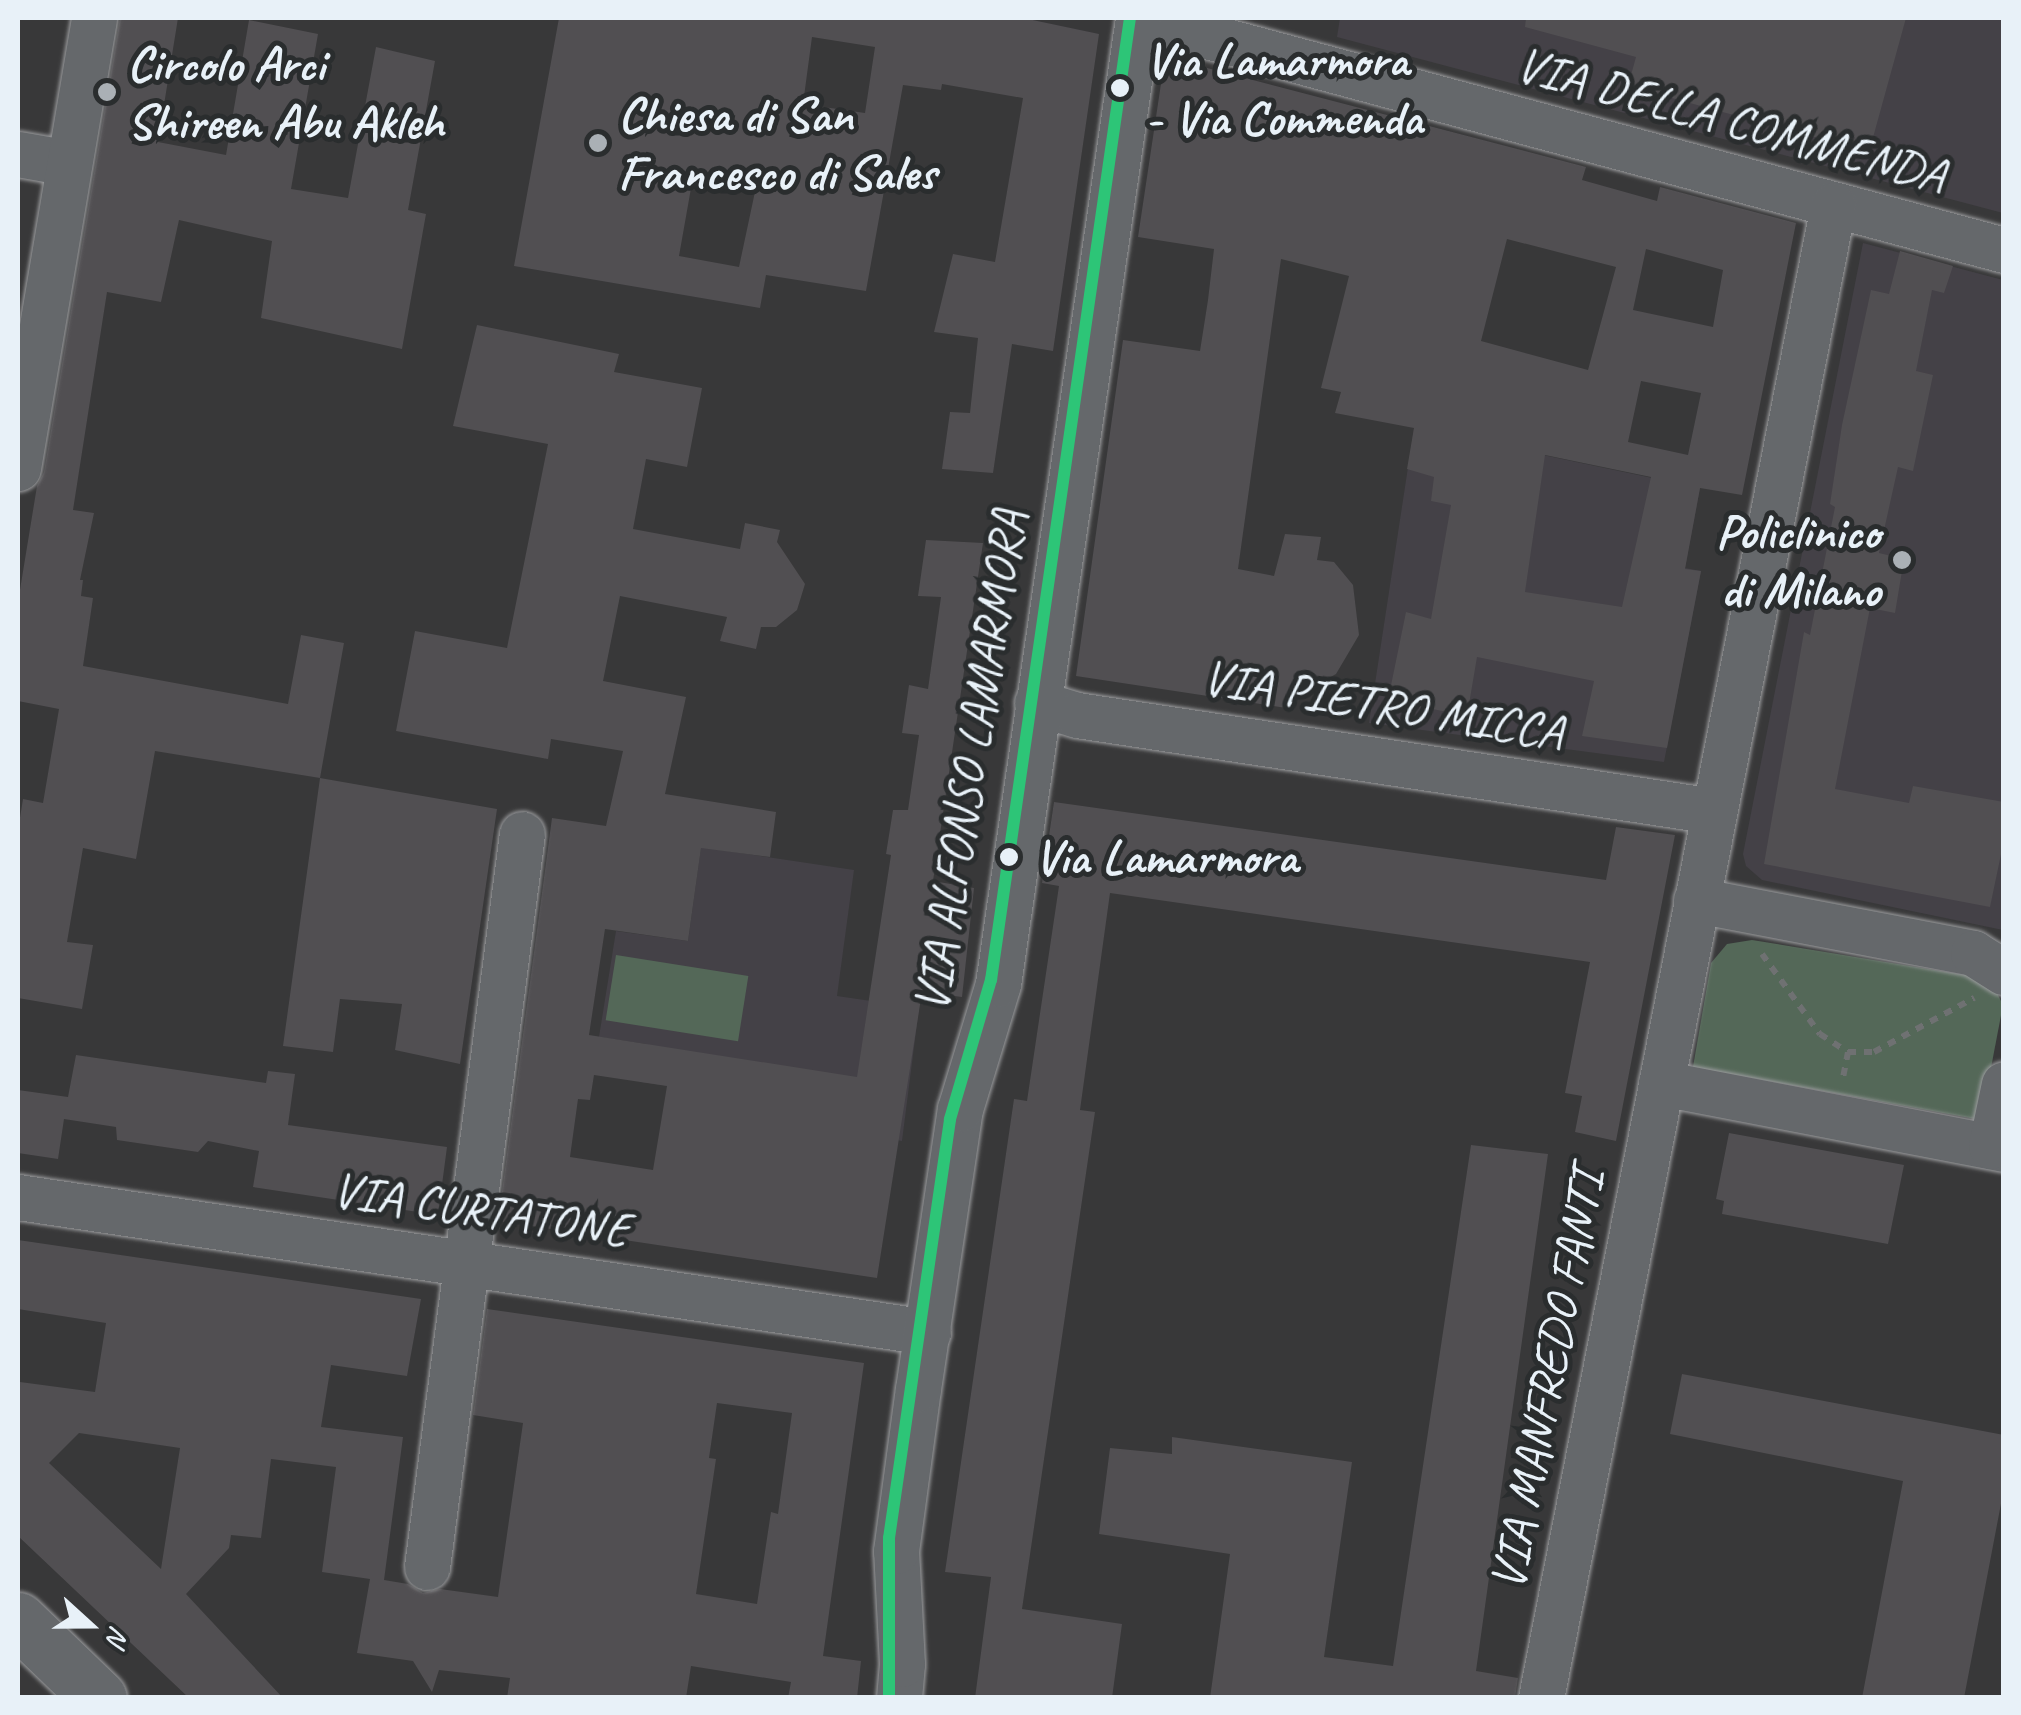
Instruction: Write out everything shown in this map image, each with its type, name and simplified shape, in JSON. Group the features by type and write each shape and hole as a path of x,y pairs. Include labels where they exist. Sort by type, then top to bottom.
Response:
{"main road":[{"path":"18,1620 99,1698"}],"street":[{"path":"18,468 22,408 94,18"},
{"name":"VIA DELLA COMMENDA","path":"1139,18 2004,250"},
{"name":"VIA ALFONSO LAMARMORA","path":"899,1698 902,1664 896,1551 960,1109 998,984 1139,18"},
{"path":"18,154 70,163"},
{"path":"1834,205 1696,900 1973,952 1990,984"},
{"name":"VIA PIETRO MICCA","path":"1037,703 1077,715 1714,811"},
{"path":"427,1566 522,834"},
{"name":"VIA MANFREDO FANTI","path":"1541,1698 1696,900"},
{"path":"1662,1083 1997,1147 2004,1084"},
{"name":"VIA CURTATONE","path":"18,1197 928,1332"}],"path":[{"path":"1752,940 1820,1034 1848,1052 1874,1052 1990,984"},
{"path":"1839,1095 1848,1052"}],"shaded area":[{"path":"1340,18 2003,18 2003,213 1337,37"},
{"name":"Policlinico di Milano","path":"1863,243 2003,280 2003,930 1762,880 1746,866 1743,854"},
{"name":"Policlinico di Milano","path":"1414,428 1700,488 1685,568 1701,571 1664,762 1369,723"},
{"path":"701,847 854,870 837,996 919,1008 902,1141 834,1130 676,1087 641,1082 646,1044 599,1037 616,931 688,941"}],"green space":[{"path":"1752,940 1977,977 1994,987 2003,1005 1981,1120 1693,1067 1711,963 1727,944"},
{"path":"616,955 748,976 738,1041 606,1020"}],"building":[{"path":"120,18 178,18 158,142 226,155 249,20 318,34 291,189 348,198 376,47 435,61 408,210 426,214 402,349 261,318 272,241 179,220 161,302 107,292 73,510 94,513 80,580 81,596 93,598 83,666 288,704 301,635 344,643 320,778 155,751 136,859 83,848 67,942 93,945 82,1009 18,998 18,830 23,799 43,803 59,709 18,701 18,602 37,486 44,472"},
{"path":"559,18 1023,18 1099,34 1053,351 1012,344 993,473 942,469 950,412 970,413 978,338 934,332 953,254 995,262 1023,98 942,84 941,90 903,85 866,291 766,275 760,308 514,266","holes":["812,37 875,47 865,113 803,104","693,177 756,187 739,267 679,256"]},
{"path":"1526,18 1906,18 1869,152 1628,86 1636,57 1525,27"},
{"path":"1165,57 1586,167 1582,180 1657,201 1660,187 1796,223 1742,495 1700,488 1685,569 1701,571 1667,748 1582,736 1594,681 1477,657 1467,716 1388,700 1406,612 1431,619 1451,505 1431,501 1434,477 1407,469 1414,428 1335,413 1341,392 1321,388 1349,276 1281,259 1238,569 1274,576 1285,534 1321,537 1317,560 1334,562 1353,585 1359,635 1336,674 1312,687 1310,694 1295,692 1293,709 1076,676 1123,340 1200,351 1208,300 1214,249 1138,237","holes":["1507,239 1616,267 1588,370 1481,341","1646,249 1723,270 1713,327 1633,310","1641,381 1701,393 1688,455 1628,442","1545,455 1651,477 1622,607 1525,592"]},
{"path":"1900,251 1953,266 1944,293 1932,290 1916,371 1933,375 1913,471 1898,467 1879,553 1904,559 1895,613 1870,608 1835,789 1909,803 1913,786 2004,802 2004,840 1990,907 1764,864 1804,632 1810,635 1835,507 1830,504 1842,425 1871,290 1889,294"},
{"path":"477,325 619,354 614,372 702,388 687,467 646,459 633,529 740,549 745,523 780,530 777,542 805,584 797,610 776,627 761,627 756,649 720,641 727,617 620,596 603,681 686,697 665,794 776,812 770,857 701,848 688,941 605,929 589,1035 857,1077 891,855 886,854 893,810 908,810 919,735 902,733 909,685 928,689 941,597 918,596 926,540 983,543 933,881 974,888 962,997 922,992 877,1278 498,1221 552,818 606,826 623,751 551,739 548,759 396,731 415,631 507,648 548,444 453,426","holes":["594,1075 667,1086 653,1170 570,1157 578,1099 590,1100"]},
{"path":"320,778 497,809 460,1064 395,1050 402,1004 340,999 333,1052 283,1046"},
{"path":"1054,802 1606,880 1616,827 1675,835 1616,1141 1575,1132 1582,1096 1565,1093 1590,962 1110,893 1080,1110 1095,1112 1022,1609 1122,1624 1112,1698 975,1698 991,1577 945,1572 1014,1099 1027,1101 1059,886 1042,883"},
{"path":"76,1055 266,1083 268,1071 295,1074 288,1125 447,1147 438,1215 253,1187 259,1151 208,1141 198,1152 117,1140 116,1127 64,1119 58,1159 18,1153 18,1090 68,1097"},
{"path":"1729,1133 1904,1165 1888,1244 1722,1214 1724,1201 1716,1199"},
{"path":"1471,1145 1548,1154 1476,1671 1518,1678 1515,1698 1210,1698 1230,1554 1099,1534 1110,1448 1172,1454 1172,1437 1352,1462 1324,1657 1393,1666"},
{"path":"18,1240 421,1299 407,1376 331,1365 321,1427 403,1437 384,1580 408,1584 423,1593 440,1589 498,1597 523,1423 473,1415 487,1309 864,1363 823,1656 861,1661 857,1698 788,1698 791,1682 691,1666 686,1698 507,1698 510,1678 439,1670 432,1692 413,1661 357,1653 370,1579 322,1572 336,1467 271,1459 261,1538 231,1535 229,1548 186,1594 283,1698 189,1698 18,1536 20,1382 95,1392 106,1323 18,1309","holes":["717,1403 792,1413 778,1514 771,1512 757,1604 696,1594 716,1459 709,1458","79,1433 180,1448 161,1569 49,1463"]},
{"path":"1682,1374 2004,1435 2004,1488 1964,1698 1862,1698 1903,1481 1670,1434"}],"transit line":[{"path":"889,1698 889,1538 950,1119 991,980 1130,18"}],"place":[{"name":"Via Lamarmora - Via Commenda","path":"1120,88"},
{"name":"Circolo Arci Shireen Abu Akleh","path":"107,92"},
{"name":"Chiesa di San Francesco di Sales","path":"598,143"},
{"name":"Policlinico di Milano","path":"1902,560"},
{"name":"Via Lamarmora","path":"1009,857"}]}
